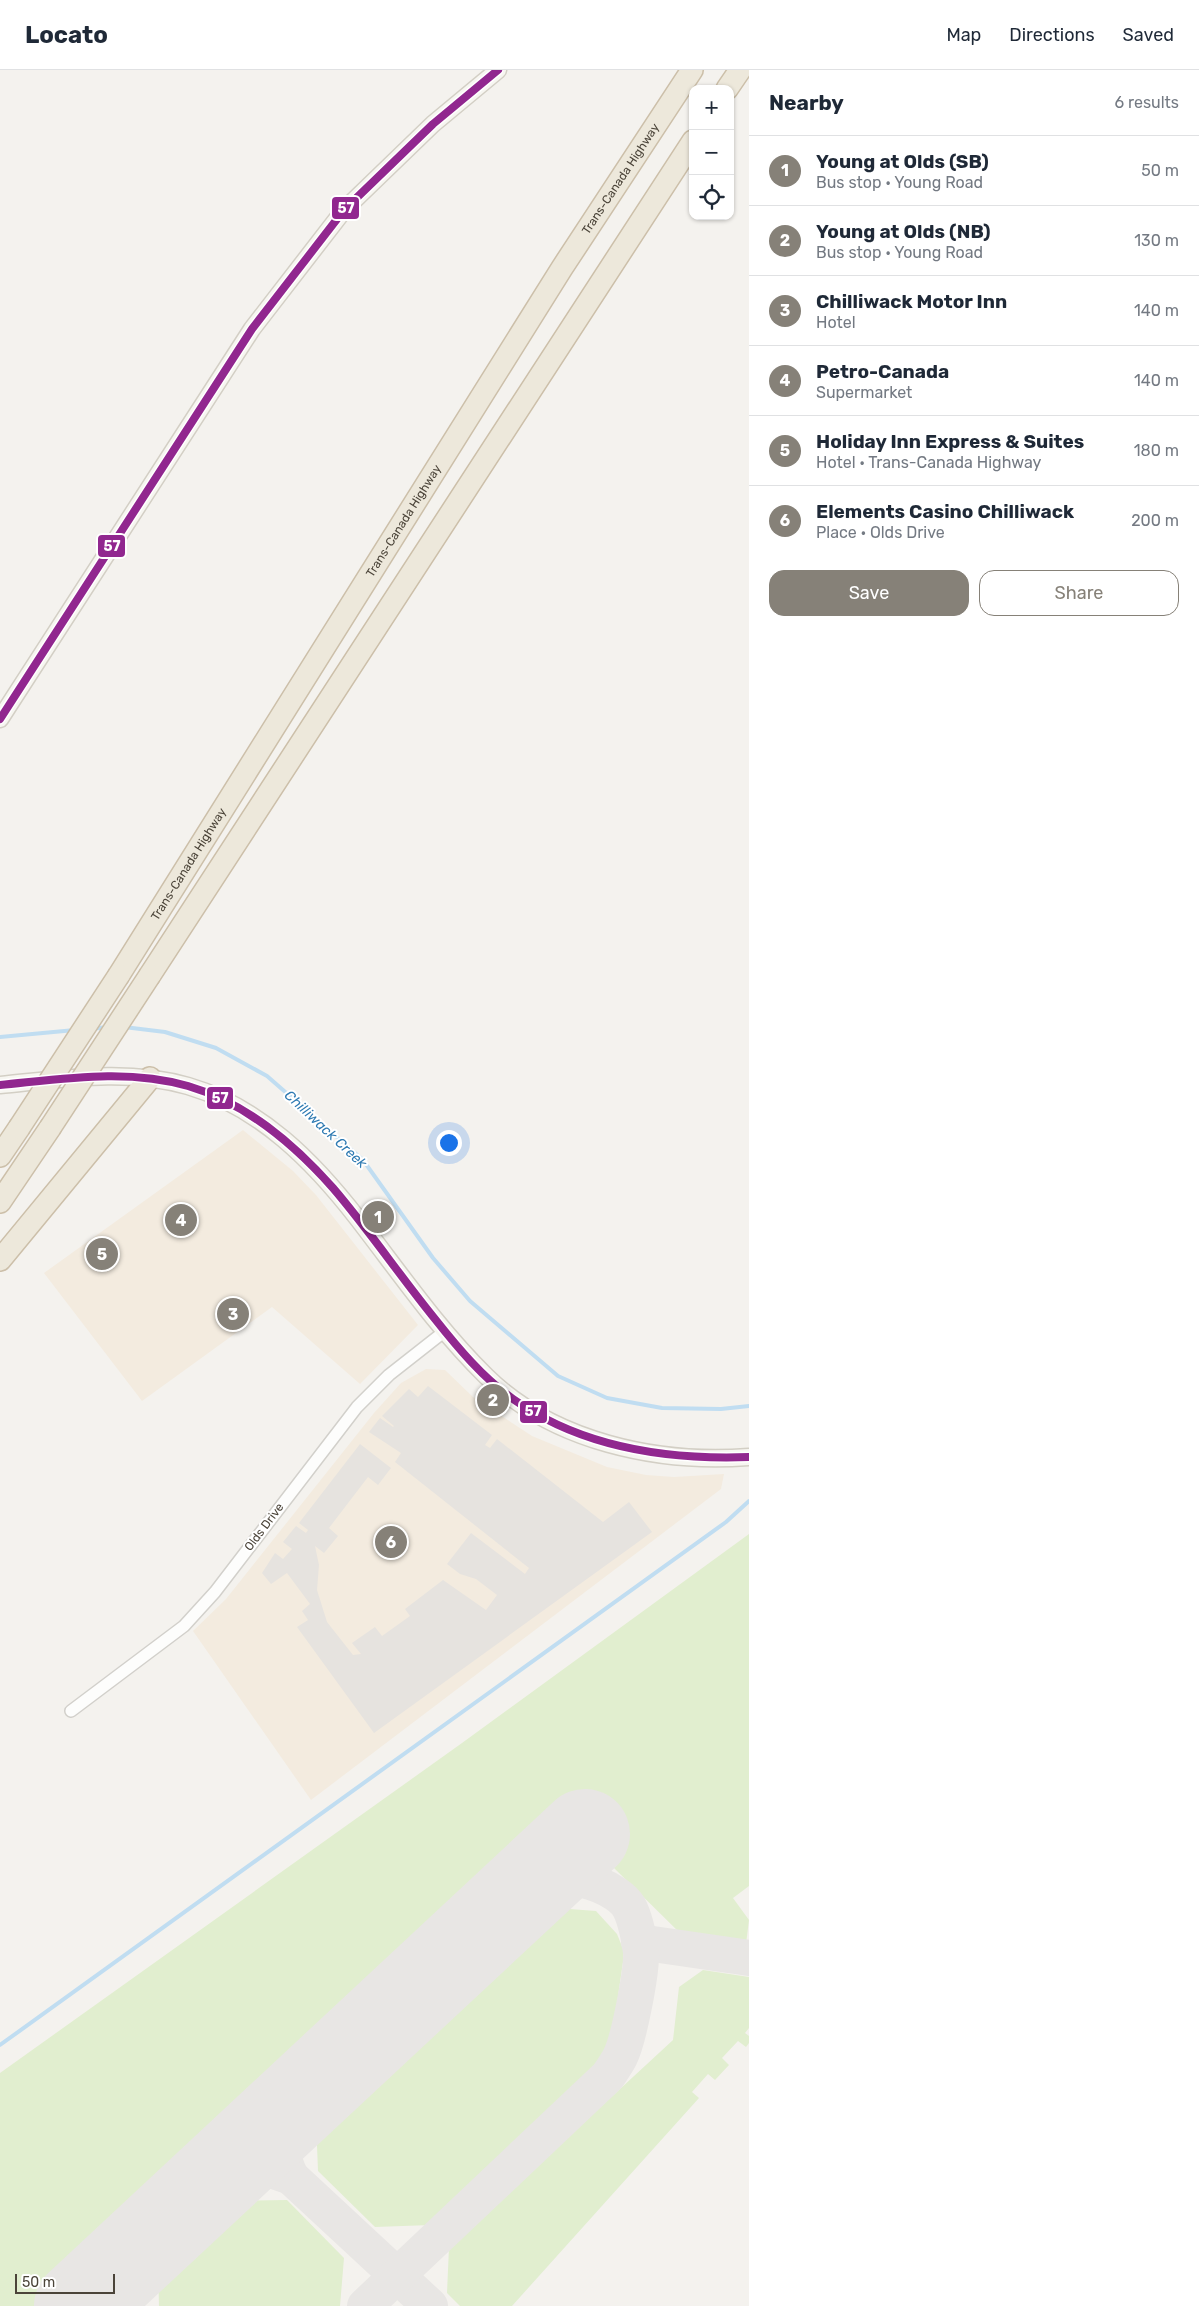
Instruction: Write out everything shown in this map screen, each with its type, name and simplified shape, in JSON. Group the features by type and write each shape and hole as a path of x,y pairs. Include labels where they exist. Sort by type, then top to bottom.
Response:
{"highway":[{"name":"Trans-Canada Highway","path":"0,1156 119,975 556,277 692,70"},
{"path":"730,85 740,70"},
{"path":"0,1202 689,147"},
{"path":"0,1260 150,1078"}],"street":[{"path":"0,719 252,328 344,210 433,124 498,70"},
{"path":"433,124 510,70"},
{"path":"0,1085 93,1076 150,1078 187,1086 222,1098 253,1116 278,1134 328,1181 445,1331 487,1378 541,1419 613,1446 662,1456 724,1459 749,1457"},
{"name":"Olds Drive","path":"71,1710 184,1626 215,1592 357,1407 389,1375 445,1331"}],"shaded area":[{"path":"243,1130 293,1171 316,1195 418,1325 360,1384 272,1307 142,1401 44,1273"},
{"path":"426,1369 445,1370 473,1397 532,1436 607,1467 646,1475 674,1477 724,1474 721,1489 311,1800 193,1631 226,1599 374,1413 401,1383"},
{"path":"428,1386 492,1435 485,1445 490,1448 497,1439 603,1522 629,1502 652,1532 374,1733 297,1627 308,1620 302,1611 310,1604 287,1573 271,1584 262,1573 275,1553 283,1559 292,1549 283,1542 296,1526 306,1533 308,1530 299,1523 360,1444 391,1468 378,1485 368,1477 329,1528 338,1536 324,1553 315,1546 319,1565 317,1590 327,1622 353,1655 361,1654 352,1643 375,1627 382,1636 410,1616 405,1609 443,1580 486,1610 497,1595 476,1579 460,1574 447,1564 471,1533 525,1574 529,1568 395,1462 401,1453 369,1432 380,1418 393,1427 382,1416 409,1389 418,1397"}],"green space":[{"path":"749,1534 749,1886 733,1898 749,1920 746,1944 684,1937 614,1868 602,1850 573,1817 51,2306 0,2306 0,2073 462,1743"},
{"path":"543,1907 596,1911 617,1934 623,1949 623,1962 611,2044 604,2061 590,2078 431,2225 375,2227 318,2171 316,2120"},
{"path":"703,1970 749,1977 749,2028 745,2033 749,2036 749,2043 746,2047 738,2041 722,2058 729,2065 715,2080 708,2074 692,2092 699,2098 512,2306 460,2306 447,2293 449,2247 673,2040 679,1987"},
{"path":"287,2200 344,2258 340,2306 159,2306 158,2268 230,2201"}],"waterway":[{"name":"Chilliwack Creek","path":"92,1029 107,1027"},
{"name":"Chilliwack Creek","path":"124,1027 165,1032 216,1048 267,1076 363,1160 433,1258 470,1301 558,1376 607,1398 662,1408 721,1409 749,1406"},
{"name":"Chilliwack Creek","path":"0,1037 75,1030"},
{"path":"0,2045 726,1522 749,1501"}],"taxiway":[{"path":"365,2306 608,2076 624,2048 634,2005 641,1961 638,1935 629,1907 611,1891 580,1879 553,1880 525,1889"},
{"path":"639,1942 749,1958"},
{"path":"288,2111 282,2128 281,2144 284,2160 291,2177"},
{"path":"219,2176 243,2167 259,2166 291,2177 430,2306"},
{"path":"127,2306 127,2290 130,2276 142,2248"}],"runway":[{"path":"79,2306 585,1834"}],"transit line":[{"name":"57","path":"0,719 252,329 344,210 433,124 498,70"},
{"name":"57","path":"0,1085 94,1076 142,1077 188,1086 230,1103 267,1126 318,1171 462,1352 491,1382 513,1399 540,1416 567,1429 596,1440 626,1448 687,1456 749,1457"}],"place":[{"name":"Young at Olds (SB)","path":"378,1217"},
{"name":"Petro-Canada","path":"181,1220"},
{"name":"Holiday Inn Express & Suites","path":"102,1254"},
{"name":"Chilliwack Motor Inn","path":"233,1314"},
{"name":"Young at Olds (NB)","path":"493,1400"},
{"name":"Elements Casino Chilliwack","path":"391,1542"}]}
